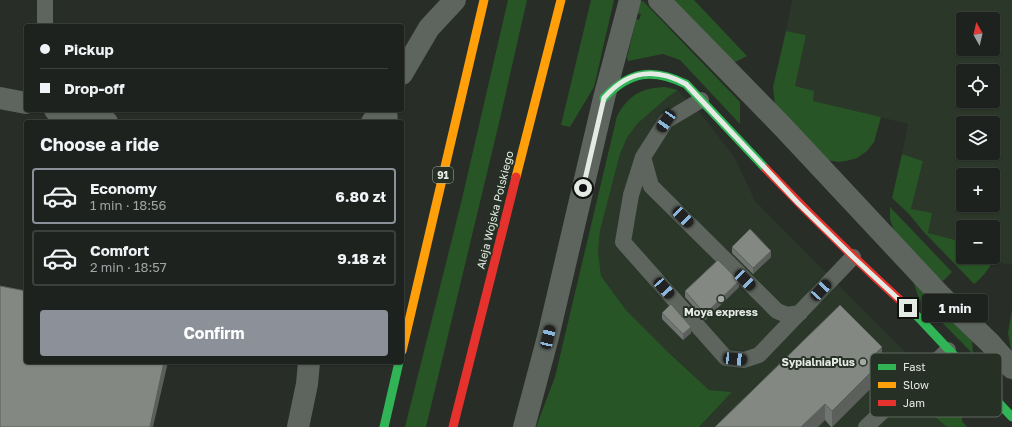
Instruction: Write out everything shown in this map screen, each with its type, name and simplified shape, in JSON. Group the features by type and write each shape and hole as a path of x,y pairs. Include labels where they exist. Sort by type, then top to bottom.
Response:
{"main road":[{"name":"91","path":"404,342 484,0"},
{"name":"Aleja Wojska Polskiego","path":"453,427 561,0"},
{"path":"604,98 621,82 644,74 659,74 673,77 686,84 798,203 853,257 919,318 951,353"},
{"path":"384,427 399,364"},
{"path":"1002,407 1012,417"}],"street":[{"path":"404,71 429,28 455,0"},
{"path":"524,427 548,337 604,98 630,0"},
{"path":"659,0 783,127 941,296 999,353"},
{"path":"0,98 24,103"},
{"path":"64,112 98,120"},
{"path":"1002,357 1012,368"},
{"path":"298,427 307,384 309,364"}],"lane":[{"path":"45,0 45,24"},
{"path":"701,100 666,121 643,156 631,194 623,242 726,358 744,360 760,355 853,257"},
{"path":"643,156 651,186 777,311 787,314 800,313"},
{"path":"945,353 948,350"},
{"path":"866,427 877,417"}],"shaded area":[{"path":"792,0 1012,0 1012,265 1000,263 1000,220 956,220 956,240 927,233 911,209 923,161 902,154 908,124 813,101 794,86 806,35 786,31"},
{"path":"678,90 702,115 735,158 755,201 906,353 870,353 870,417 936,417 947,427 699,427 732,392 709,390 626,310 601,276 598,251 600,231 620,154 627,138 637,124"}],"green space":[{"path":"508,0 527,0 426,427 405,427 461,203"},
{"path":"591,0 614,0 594,87 570,127 561,125"},
{"path":"672,0 694,0 747,56 735,62 728,60"},
{"path":"643,1 740,102 740,124 680,60 663,54 628,61 627,58 636,19 639,20 641,14 637,13 640,2"},
{"path":"786,31 806,35 795,86 814,91 813,101 881,117 874,142 867,151 857,158 839,162 825,160 775,106 773,87"},
{"path":"665,87 678,90 637,124 627,138 620,154 600,231 598,251 601,276 626,310 709,390 732,392 699,427 536,427 555,377 617,116 626,103 636,94 649,89"},
{"path":"902,154 923,161 911,209 932,213 928,233 956,240 956,264 991,264 982,277 974,284 922,230 909,214 892,198"},
{"path":"890,207 952,272 943,281 931,272 894,231 890,219"},
{"path":"912,277 972,339 973,353 972,353 919,299"},
{"path":"1012,310 1012,356 1008,333"},
{"path":"935,417 962,417 962,421 967,427 947,427"}],"building":[{"path":"750,229 771,251 753,268 732,247"},
{"path":"718,260 739,281 705,314 685,291"},
{"path":"0,286 24,291 24,364 164,364 150,427 0,427"},
{"path":"671,304 691,327 683,334 662,313"},
{"path":"840,305 882,347 876,353 870,353 870,373 832,411 825,404 801,427 715,427"}],"traffic: fast":[{"path":"604,98 623,82 632,77 642,75 652,74 662,76 686,84 766,169"},
{"path":"903,303 952,353"},
{"path":"384,427 399,364"},
{"path":"1002,406 1012,417"}],"traffic: slow":[{"path":"404,342 484,0"},
{"path":"516,177 561,0"}],"traffic: jam":[{"path":"766,169 833,237 903,303"},
{"path":"453,427 516,177"}],"place":[{"name":"Moya express","path":"721,299"},
{"name":"SypialniaPlus","path":"863,362"}],"route":[{"path":"583,188 604,98 621,82 632,77 644,74 659,74 673,77 686,84 798,203 908,308"}]}
